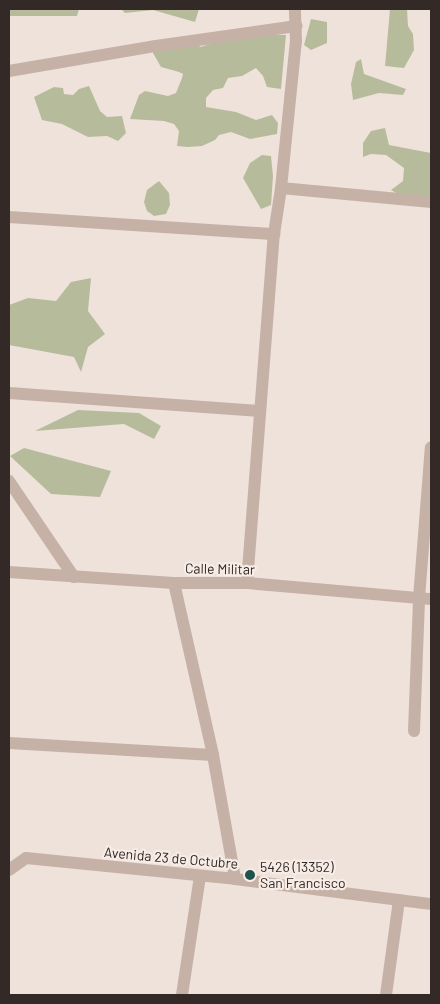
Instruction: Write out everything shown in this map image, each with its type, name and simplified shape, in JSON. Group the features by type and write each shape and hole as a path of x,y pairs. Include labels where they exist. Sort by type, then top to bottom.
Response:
{"street":[{"path":"247,583 274,234 281,188 297,26 295,9"},
{"path":"9,71 156,46 297,26"},
{"path":"281,188 431,202"},
{"path":"9,217 274,234"},
{"path":"9,393 259,411"},
{"path":"414,730 425,599 431,447"},
{"path":"9,481 74,577"},
{"name":"Calle Militar","path":"9,572 174,583 247,583 425,599"},
{"path":"174,583 213,755 235,879"},
{"path":"9,743 213,755"},
{"name":"Avenida 23 de Octubre","path":"9,870 26,858 235,879 431,904"},
{"path":"182,995 200,876"},
{"path":"386,995 399,900"}],"green space":[{"path":"9,9 79,9 77,16 9,16"},
{"path":"121,9 199,9 195,22 153,10 125,13"},
{"path":"390,9 407,9 408,26 413,34 414,50 404,68 385,66"},
{"path":"311,19 327,22 327,43 311,50 304,45"},
{"path":"244,34 286,35 281,89 267,87 263,76 256,68 242,76 228,78 223,88 213,90 206,98 206,107 236,112 256,120 272,115 278,123 277,134 250,139 231,132 219,135 215,140 202,146 177,146 179,131 174,124 164,121 130,119 139,95 145,91 168,96 176,93 182,78 183,74 161,67 153,53 154,45 196,40 200,47"},
{"path":"361,59 364,74 406,89 403,95 379,93 353,100 351,84 356,62"},
{"path":"89,86 100,111 107,117 122,116 126,133 118,141 107,136 88,137 62,124 42,120 34,97 54,87 63,88 64,94 73,95 79,89"},
{"path":"385,128 389,145 431,153 431,196 403,197 391,190 403,181 404,168 386,155 371,154 363,157 363,143 371,131"},
{"path":"262,155 271,156 273,176 271,205 261,209 243,178 250,163"},
{"path":"159,181 169,193 170,205 166,214 154,216 147,211 144,202 147,190"},
{"path":"91,278 88,311 105,334 88,347 81,372 74,357 9,345 9,305 28,298 56,301 71,282"},
{"path":"78,410 139,413 161,426 154,439 124,424 35,431"},
{"path":"24,448 111,471 100,497 51,494 10,456"}],"place":[{"name":"5426 (13352) San Francisco","path":"250,875"}]}
